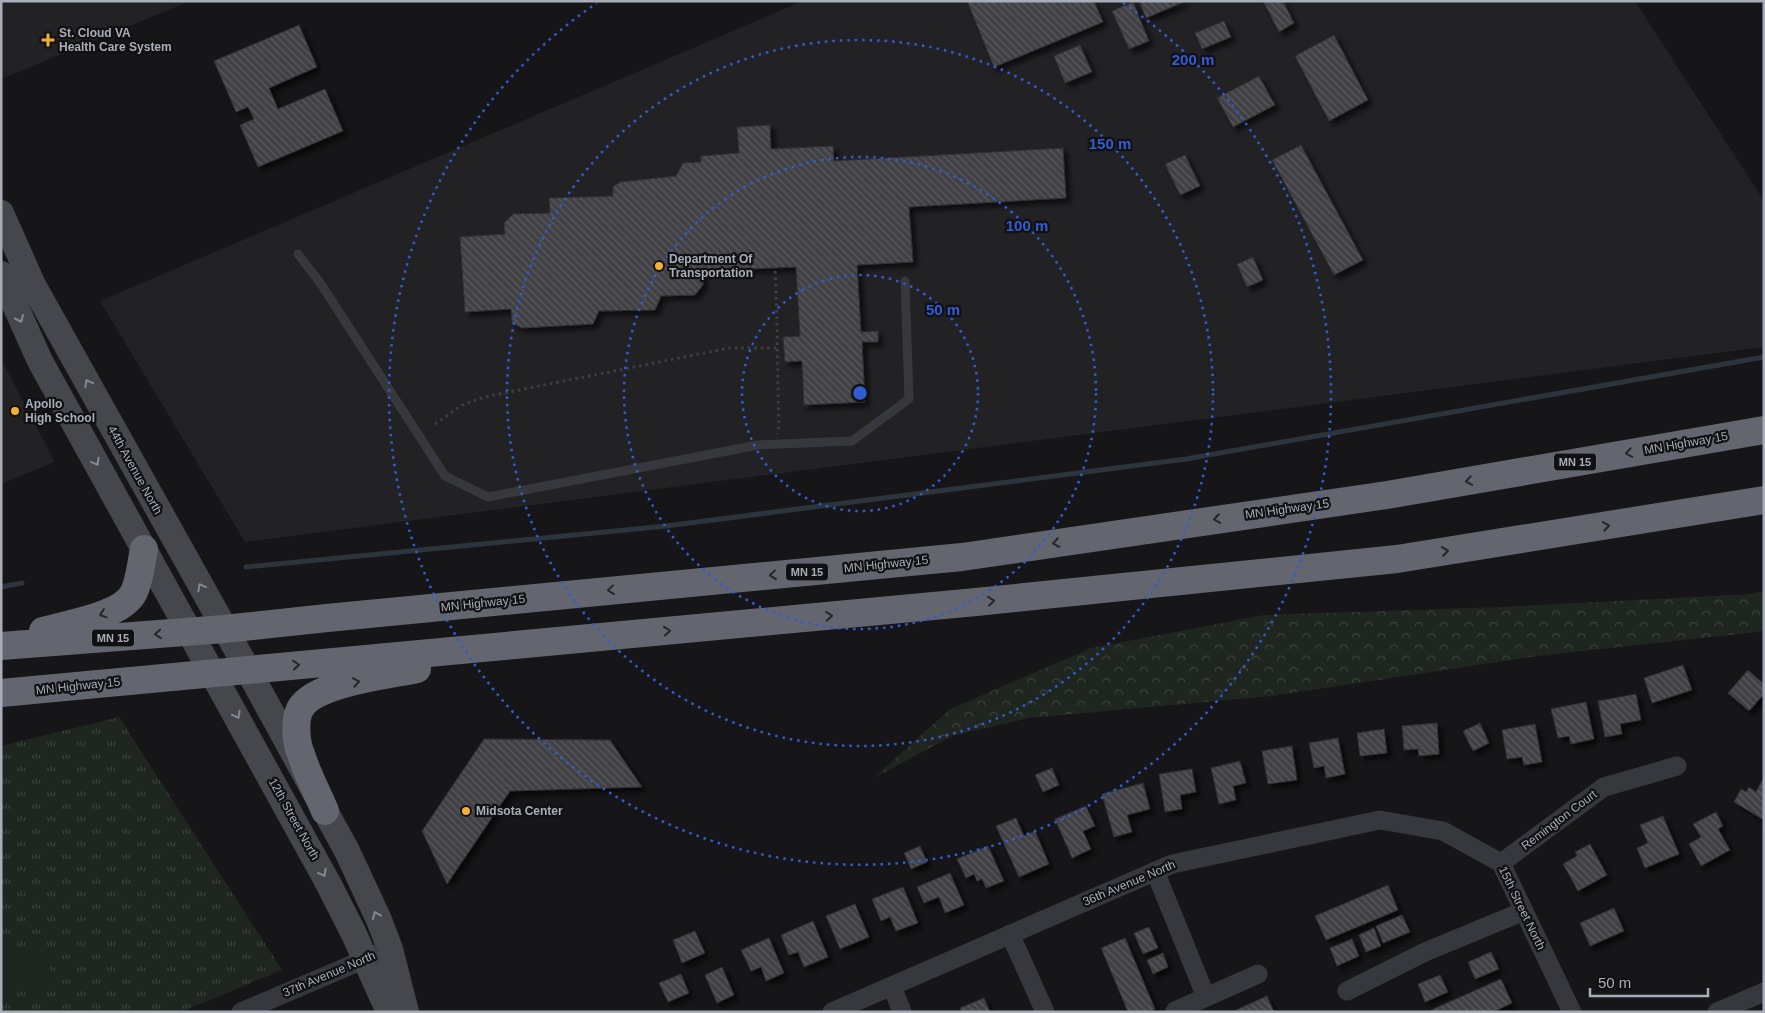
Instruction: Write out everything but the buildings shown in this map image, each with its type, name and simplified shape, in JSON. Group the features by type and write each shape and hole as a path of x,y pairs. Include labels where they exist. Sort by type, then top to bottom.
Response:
{"highway":[{"name":"MN Highway 15","path":"1,646 224,629 962,557 1387,495 1764,430"},
{"name":"MN Highway 15","path":"1,693 976,602 1397,559 1764,500"},
{"path":"1,642 117,609 129,600 134,591 144,549"},
{"path":"325,810 300,753 297,734 297,721 300,710 308,700 323,691 343,684 416,670 640,633"}],"main road":[{"name":"44th Avenue North","path":"1,213 33,285 248,670"},
{"path":"1,274 40,361 190,631"},
{"name":"12th Street North","path":"190,631 328,883 388,1012"},
{"path":"248,670 325,810 364,887 390,949 406,1012"}],"street":[{"name":"Remington Court","path":"1501,863 1604,787 1677,766"},
{"name":"36th Avenue North","path":"832,1012 1172,864 1380,820 1443,831"},
{"name":"15th Street North","path":"1443,831 1501,863 1572,1012"},
{"path":"1154,871 1206,997"},
{"path":"1348,991 1425,952 1524,912"},
{"path":"1010,934 1045,1012"},
{"name":"37th Avenue North","path":"242,1012 390,949"},
{"path":"1175,1011 1258,974"},
{"path":"892,986 902,1012"},
{"path":"1717,1012 1764,992"}],"lane":[{"path":"298,254 321,284 445,476 488,498 754,445 852,441 909,399 905,281"}],"path":[{"path":"775,271 779,426 775,444"},
{"path":"435,424 464,404 499,394 729,348 777,348"}],"shaded area":[{"name":"St. Cloud VA Health Care System","path":"1,1 190,1 1,79"},
{"path":"803,1 1635,1 1764,201 1764,347 245,542 100,301"},
{"name":"Apollo High School","path":"1,359 55,462 1,484"}],"green space":[{"path":"1764,591 1764,630 1757,632 1537,656 1272,696 1029,718 952,736 874,778 950,709 1091,648 1264,615 1502,607 1751,594"},
{"path":"119,717 282,970 181,1012 1,1012 1,746"},
{"path":"39,940 54,978 1,999 1,955"}],"waterway":[{"path":"246,567 666,526 1186,459 1764,357"},
{"path":"1,587 22,583"}],"place":[{"name":"St. Cloud VA Health Care System","path":"48,40"},
{"name":"Department Of Transportation","path":"659,266"},
{"name":"Apollo High School","path":"15,411"},
{"name":"Midsota Center","path":"466,811"}]}
